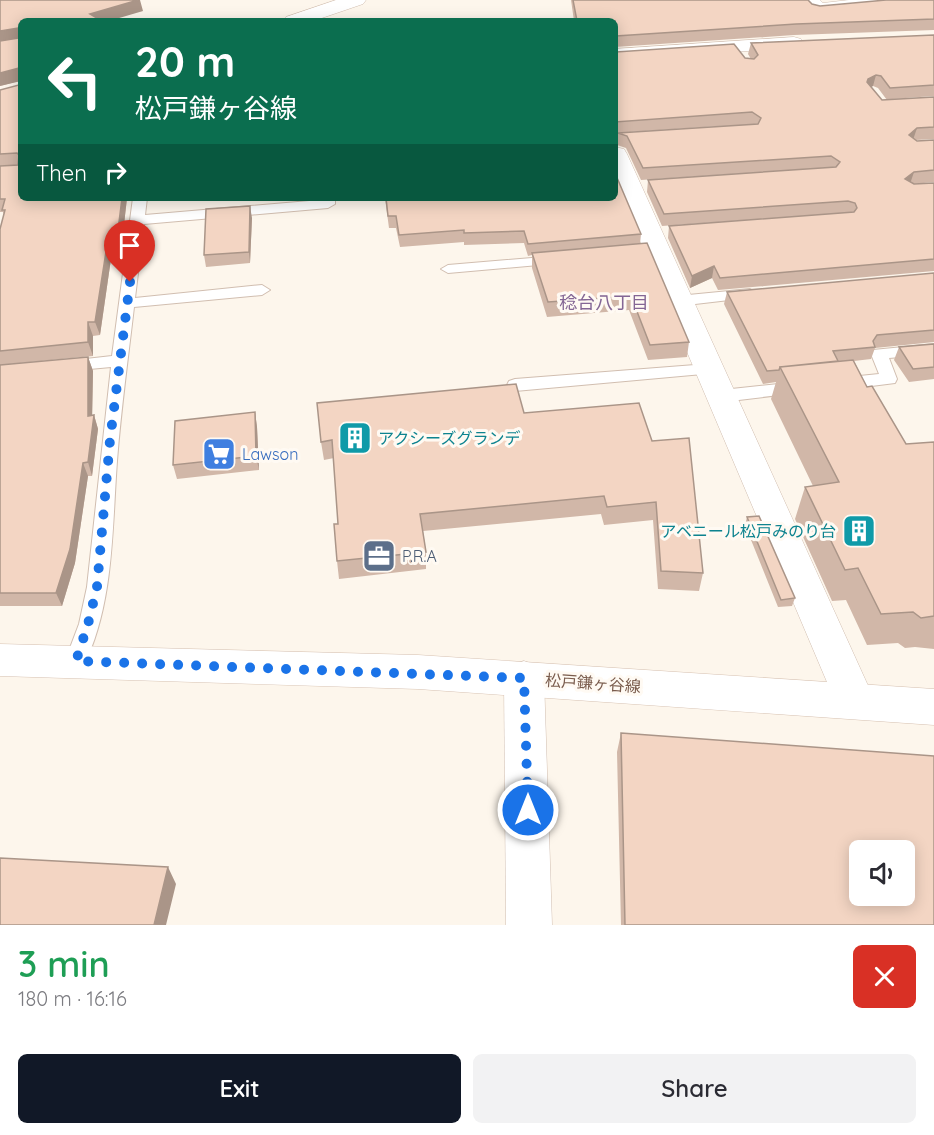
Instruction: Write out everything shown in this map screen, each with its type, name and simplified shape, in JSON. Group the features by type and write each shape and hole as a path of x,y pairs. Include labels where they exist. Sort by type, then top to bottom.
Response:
{"street":[{"path":"302,18 356,0"},
{"path":"808,0 818,9 908,0"},
{"path":"618,55 738,52 817,42"},
{"path":"624,173 652,242 855,701"},
{"name":"松戸鎌ヶ谷線","path":"0,660 524,678 934,706"},
{"path":"524,678 529,925"}],"lane":[{"path":"76,661 97,587 110,440 140,201"},
{"path":"138,220 328,204 328,201"},
{"path":"448,269 575,258"},
{"path":"128,303 262,290"},
{"path":"678,301 771,292"},
{"path":"515,385 715,382 817,386 889,379 879,354 934,349"},
{"path":"55,367 121,361"}],"building":[{"path":"0,0 138,0 90,14 97,18 18,18 18,28 0,31"},
{"path":"573,0 808,0 820,6 886,0 934,0 934,19 796,24 618,36 618,18 576,18"},
{"path":"934,35 934,85 890,88 881,76 876,75 867,82 882,100 934,97 934,127 917,128 909,135 917,141 934,140 934,170 914,172 905,179 914,184 934,183 934,259 720,278 714,266 692,276 669,226 854,212 857,208 855,203 848,201 664,214 648,180 836,167 840,162 831,156 643,168 627,136 618,133 758,124 761,118 752,112 618,122 618,52 734,44 745,58 754,59 758,55 751,43"},
{"path":"18,38 18,68 0,73 0,41"},
{"path":"18,85 18,154 0,154 0,90"},
{"path":"18,165 18,201 122,201 117,238 108,239 95,322 88,322 88,342 0,351 0,229 5,210 2,210 5,199 0,199 0,166"},
{"path":"618,180 641,234 528,244 524,231 464,233 464,230 399,235 396,216 388,216 386,201 618,201"},
{"path":"250,206 249,252 204,255 206,209"},
{"path":"647,243 689,342 650,345 631,296 548,302 532,253"},
{"path":"934,273 934,330 877,335 873,341 875,347 833,351 838,361 780,367 779,370 767,371 727,292"},
{"path":"934,344 934,367 913,369 899,347"},
{"path":"88,357 88,416 94,415 88,462 83,463 70,549 56,593 0,593 0,365"},
{"name":"アベニール松戸みのり台","path":"853,360 867,387 872,386 906,444 934,442 934,616 921,618 913,612 881,614 858,568 845,570 805,487 839,482 780,367"},
{"path":"516,384 524,413 639,403 652,441 689,438 703,573 661,571 656,502 607,507 604,496 420,514 426,552 337,561 334,524 338,524 332,440 321,442 317,403"},
{"path":"255,412 256,456 173,465 175,421"},
{"path":"759,516 795,598 781,600 747,517"},
{"path":"621,733 934,756 934,925 625,925"},
{"path":"0,858 168,867 154,925 0,925"}],"place":[{"name":"アクシーズグランデ","path":"355,438"},
{"name":"Lawson","path":"219,454"},
{"name":"アベニール松戸みのり台","path":"859,531"},
{"name":"P.R.A","path":"379,556"}],"district":[{"name":"稔台八丁目","path":"604,303"}],"route":[{"path":"130,282 110,440 97,587 76,661 418,672 524,678 528,810"}]}
